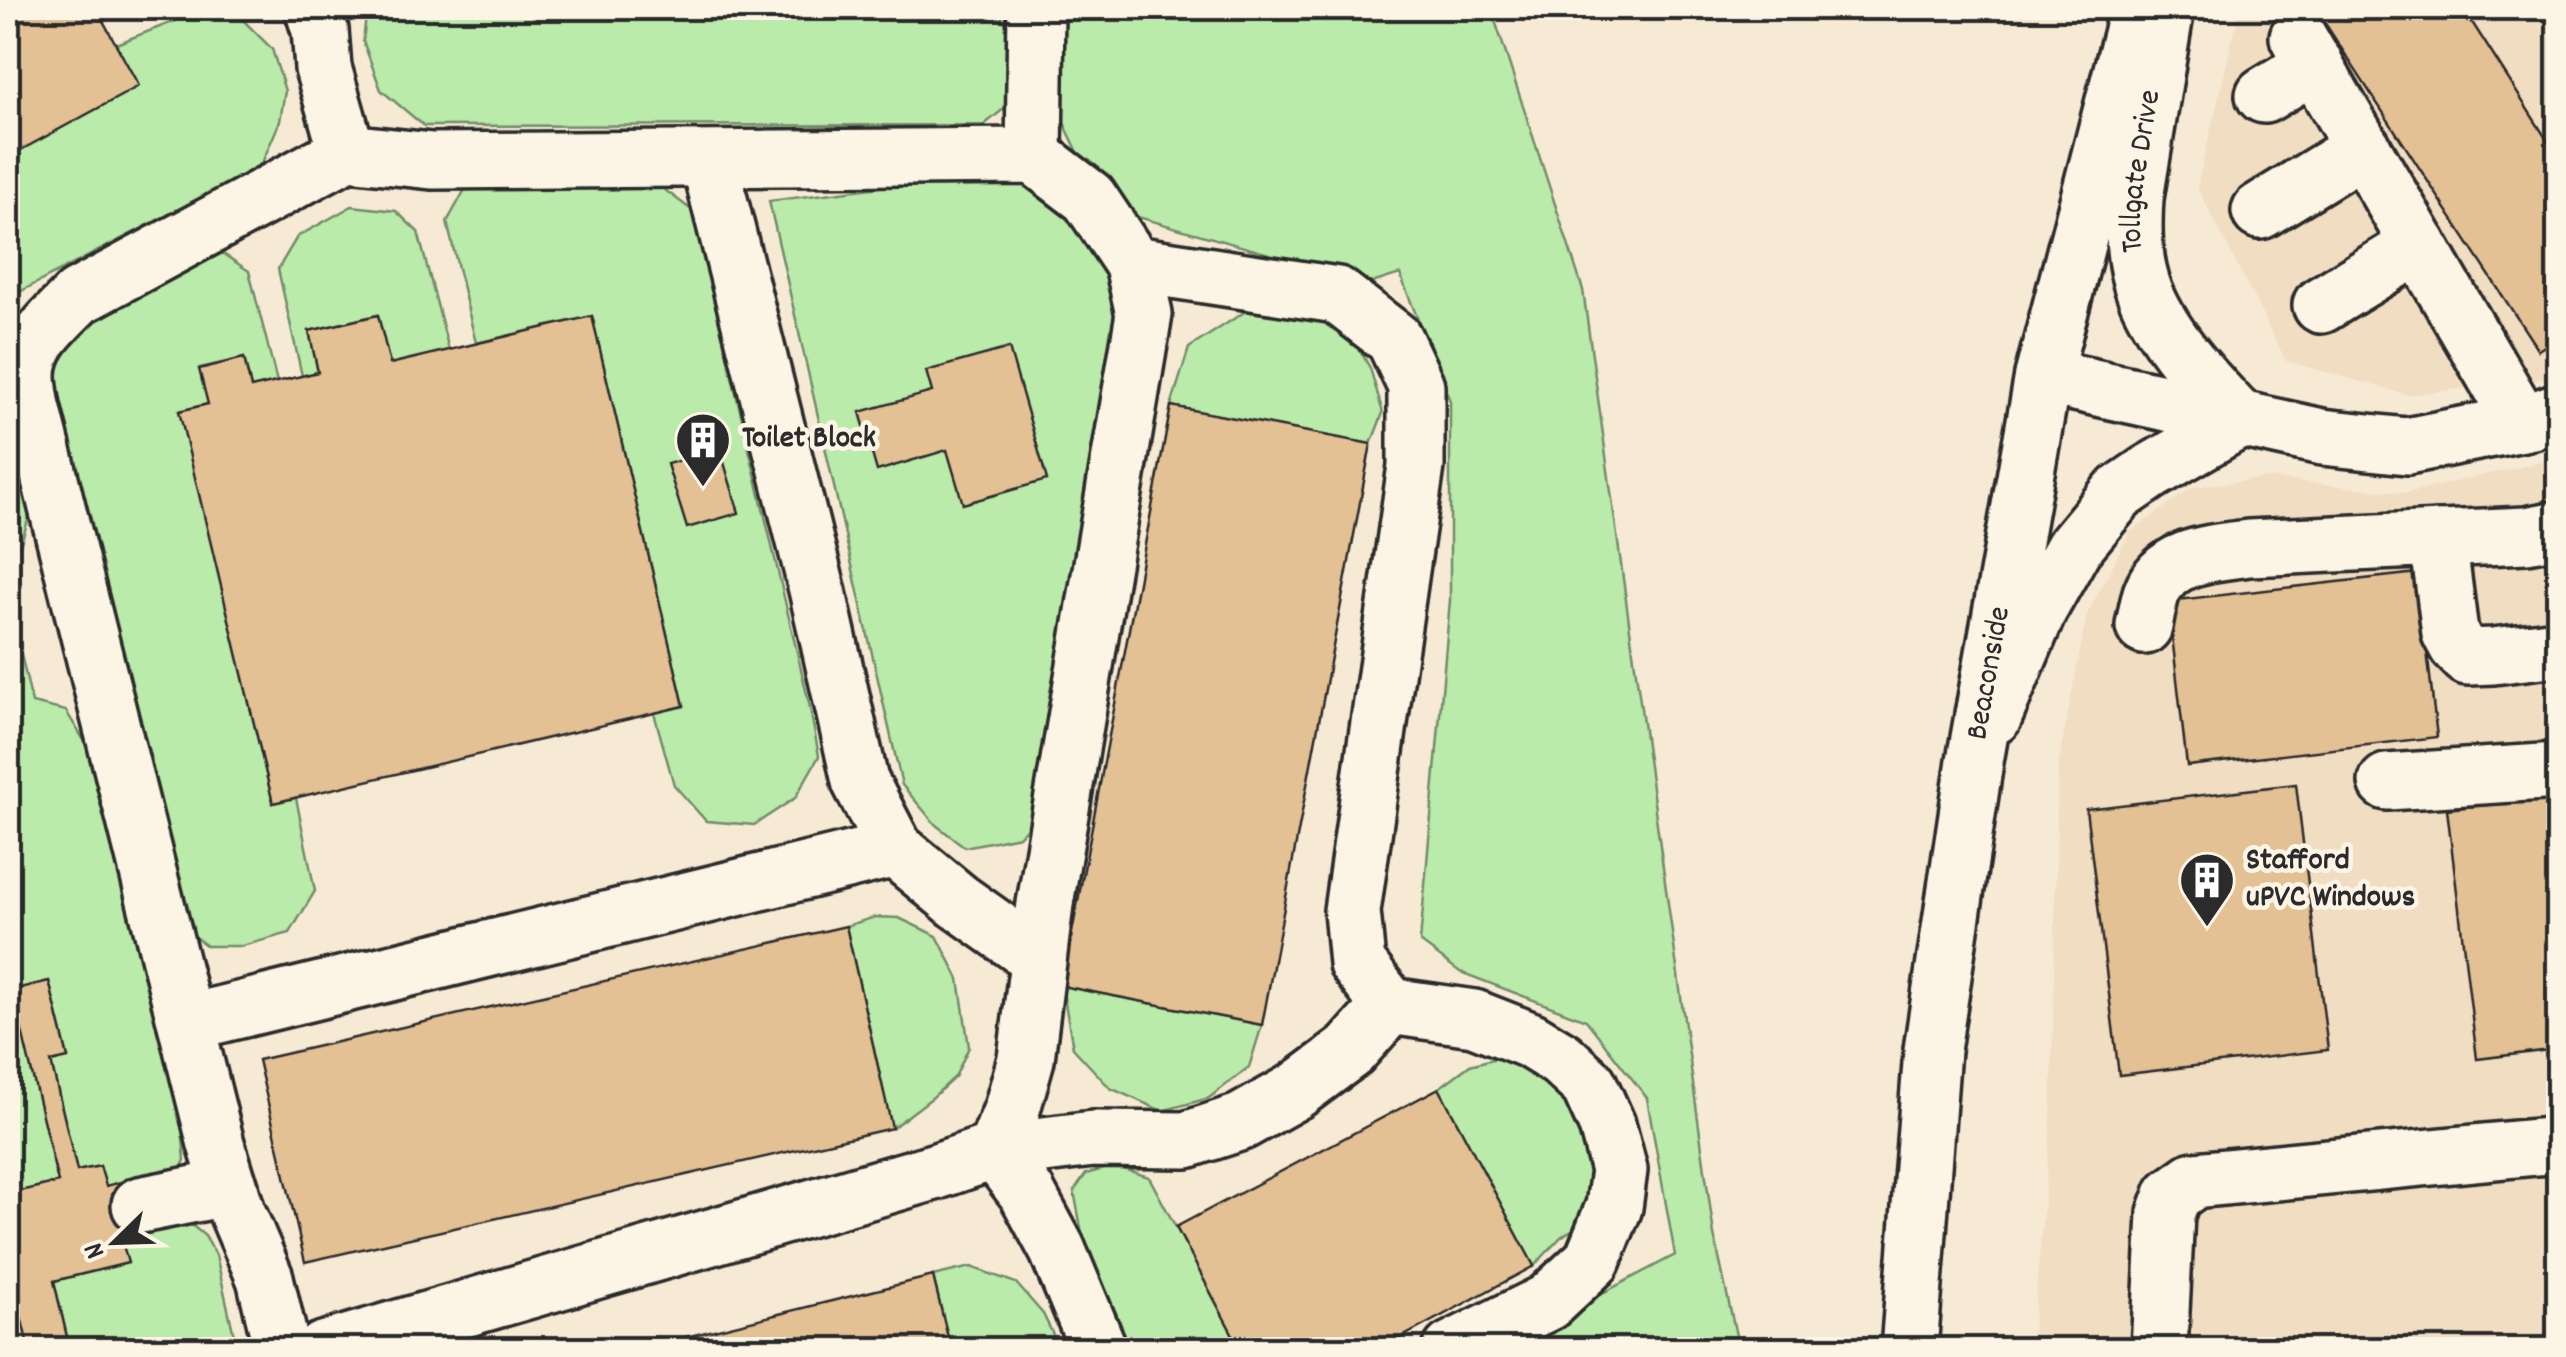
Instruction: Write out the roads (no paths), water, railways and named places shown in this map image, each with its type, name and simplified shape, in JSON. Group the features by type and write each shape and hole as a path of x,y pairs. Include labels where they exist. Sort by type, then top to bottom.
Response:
{"main road":[{"path":"314,8 320,30 322,68 347,152"},
{"path":"1034,156 1036,8"},
{"name":"Beaconside","path":"1909,1350 1932,1050 1975,760 2044,376 2138,8"},
{"name":"Tollgate Drive","path":"2166,8 2135,198 2133,230 2138,264 2145,292 2158,317 2198,375 2240,420"},
{"path":"2044,376 2322,437 2407,446 2540,417 2418,245 2306,50 2264,96"},
{"path":"2260,212 2363,148"},
{"path":"282,1350 265,1278 237,1212 216,1144 20,352 78,298 347,152 432,160 1034,156 1089,198 1133,264 1144,314 1048,884 1026,1058 995,1151"},
{"path":"709,160 813,573 860,781 895,849 958,901 1038,958"},
{"path":"2320,305 2418,245"},
{"path":"1133,264 1337,295 1394,340 1416,386 1416,466 1352,911 1357,963 1390,1006 1474,1018 1530,1040 1561,1059 1590,1085 1608,1125 1619,1170 1614,1207 1592,1261 1548,1302 1451,1350"},
{"path":"1975,760 2040,609 2074,547 2118,494 2240,420"},
{"path":"2144,626 2152,590 2164,572 2186,559 2250,548 2526,535 2558,529"},
{"path":"2438,539 2450,634 2468,656 2558,648"},
{"path":"2386,782 2558,772"},
{"path":"186,1023 895,849"},
{"path":"324,1350 995,1151 1092,1139 1186,1140 1241,1122 1296,1091 1350,1051 1390,1006"},
{"path":"2159,1350 2166,1214 2173,1195 2194,1180 2558,1145"},
{"path":"995,1151 1028,1193 1099,1350"},
{"path":"140,1205 230,1187"}],"place":[{"name":"Toilet Block","path":"703,489"},
{"name":"Stafford uPVC Windows","path":"2207,929"}]}
